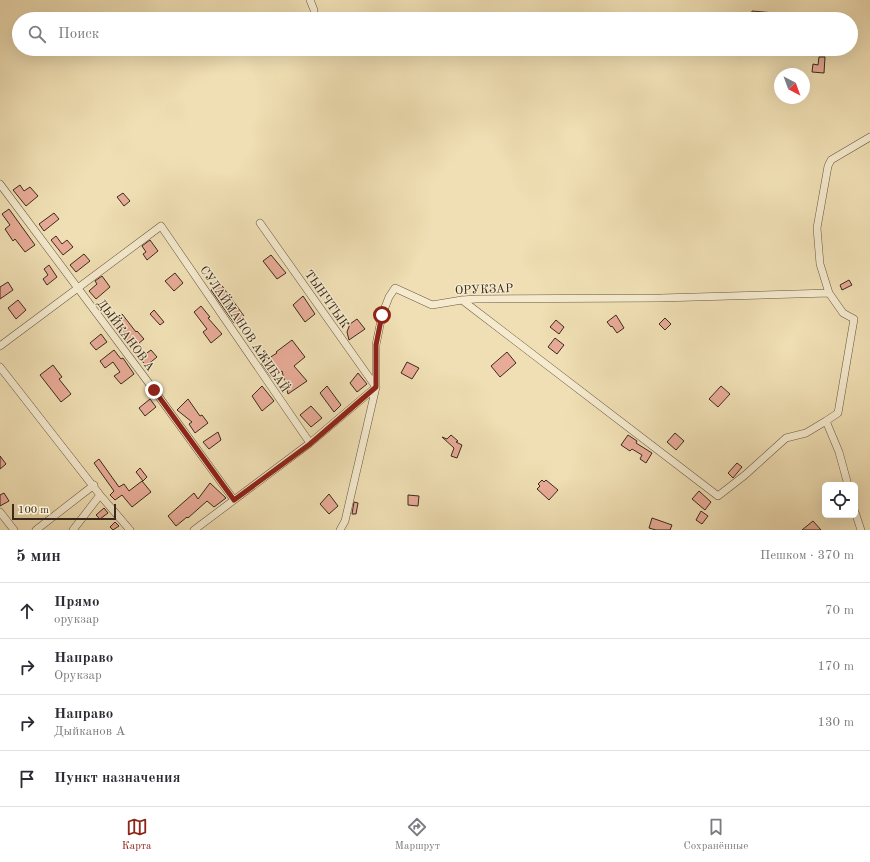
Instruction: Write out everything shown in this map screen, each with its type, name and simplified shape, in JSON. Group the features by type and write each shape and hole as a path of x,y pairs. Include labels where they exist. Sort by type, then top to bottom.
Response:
{"street":[{"path":"310,0 314,10"},
{"path":"462,300 718,496 745,475 786,438 806,433 838,413 854,319 843,313 829,293 820,264 817,228 828,166 831,160 870,137"},
{"name":"ДЫЙКАНОВ А","path":"0,184 234,500"},
{"name":"ТЫНЧТЫК","path":"260,223 376,387"},
{"name":"СУЛАЙМАНОВ АЖИБАЙ","path":"78,289 161,226 310,444"},
{"name":"ОРУКЗАР","path":"340,530 345,521 376,387 376,345 382,315 389,297 395,288 432,305 462,300 661,298 829,293"},
{"path":"0,346 78,289"},
{"path":"0,367 94,485 100,495 130,530"},
{"path":"194,530 310,444 376,387"},
{"path":"826,421 839,452 847,482"},
{"path":"36,530 94,485"},
{"path":"73,530 100,495"},
{"path":"0,512 14,530"},
{"path":"857,518 861,530"}],"building":[{"path":"819,57 825,57 824,73 812,72 813,64 818,65"},
{"path":"20,185 24,191 30,187 38,196 26,206 13,190"},
{"path":"123,193 130,201 124,206 117,197"},
{"path":"9,209 35,245 25,252 15,239 13,241 5,229 10,225 2,214"},
{"path":"54,213 59,219 44,231 39,224"},
{"path":"56,236 62,244 67,240 73,247 63,255 51,240"},
{"path":"150,240 158,251 147,260 143,254 146,252 142,246"},
{"path":"84,254 90,261 76,272 70,265"},
{"path":"271,255 286,273 277,279 263,261"},
{"path":"49,265 57,277 47,285 43,279 48,275 44,269"},
{"path":"175,273 183,283 174,291 165,281"},
{"path":"102,276 110,287 96,299 89,291 97,284 95,281"},
{"path":"849,280 852,285 842,290 840,285"},
{"path":"8,282 13,290 0,299 0,287"},
{"path":"220,283 244,316 234,323 211,290"},
{"path":"303,296 315,314 305,322 293,305"},
{"path":"18,300 26,310 16,319 8,308"},
{"path":"201,306 210,317 208,318 222,334 211,343 203,332 207,329 194,312"},
{"path":"154,310 164,322 160,325 150,314"},
{"path":"122,314 136,332 137,331 144,339 133,348 112,322"},
{"path":"616,315 624,328 617,333 607,322"},
{"path":"665,318 671,324 665,330 659,324"},
{"path":"357,319 365,329 349,340 347,332 350,324"},
{"path":"556,320 564,327 559,334 550,327"},
{"path":"101,334 107,342 96,350 90,343"},
{"path":"555,338 564,345 557,354 548,347"},
{"path":"292,340 305,357 294,366 307,381 288,394 282,371 271,377 261,363 277,353 276,352"},
{"path":"114,350 121,359 123,358 134,374 121,384 114,376 120,372 113,362 105,368 100,361"},
{"path":"151,350 157,357 146,366 140,358"},
{"path":"507,352 516,363 500,377 491,366"},
{"path":"407,362 419,368 412,379 401,373"},
{"path":"53,365 62,377 59,379 71,394 61,402 40,375"},
{"path":"358,373 367,384 357,392 350,383"},
{"path":"262,386 274,401 262,411 252,396"},
{"path":"327,386 341,405 334,412 320,393"},
{"path":"721,386 730,394 718,407 709,399"},
{"path":"150,399 156,407 145,416 139,408"},
{"path":"188,399 200,416 202,415 208,423 195,433 189,424 192,422 177,410"},
{"path":"311,406 322,418 311,427 300,415"},
{"path":"218,432 221,440 209,449 203,442"},
{"path":"675,433 684,441 676,450 667,442"},
{"path":"451,435 458,441 456,442 462,445 457,458 451,456 454,448 442,437 447,439"},
{"path":"628,435 637,441 636,443 652,453 646,463 640,459 642,455 632,449 630,451 621,445"},
{"path":"0,456 6,464 0,469"},
{"path":"99,459 119,487 124,484 129,491 142,481 151,492 132,507 122,495 115,500 110,495 114,491 94,463"},
{"path":"737,463 742,467 733,478 728,473"},
{"path":"140,468 147,477 143,481 136,472"},
{"path":"542,480 544,482 546,480 558,490 549,500 537,489 540,486 538,484"},
{"path":"210,483 226,498 214,507 207,501 188,518 187,517 176,526 168,516 194,493 198,499"},
{"path":"699,491 711,502 705,510 692,499"},
{"path":"4,493 9,501 0,506 0,495"},
{"path":"329,494 338,506 329,514 320,504"},
{"path":"408,495 419,496 418,506 408,505"},
{"path":"354,502 358,503 356,514 352,514"},
{"path":"104,508 108,513 100,519 96,515"},
{"path":"701,511 708,516 702,524 696,520"},
{"path":"652,518 672,525 670,530 656,530 649,528"},
{"path":"813,521 821,530 802,530"},
{"path":"115,522 119,526 113,530 110,527"}],"route":[{"path":"154,390 234,500 310,444 376,387 376,345 382,315"}]}
